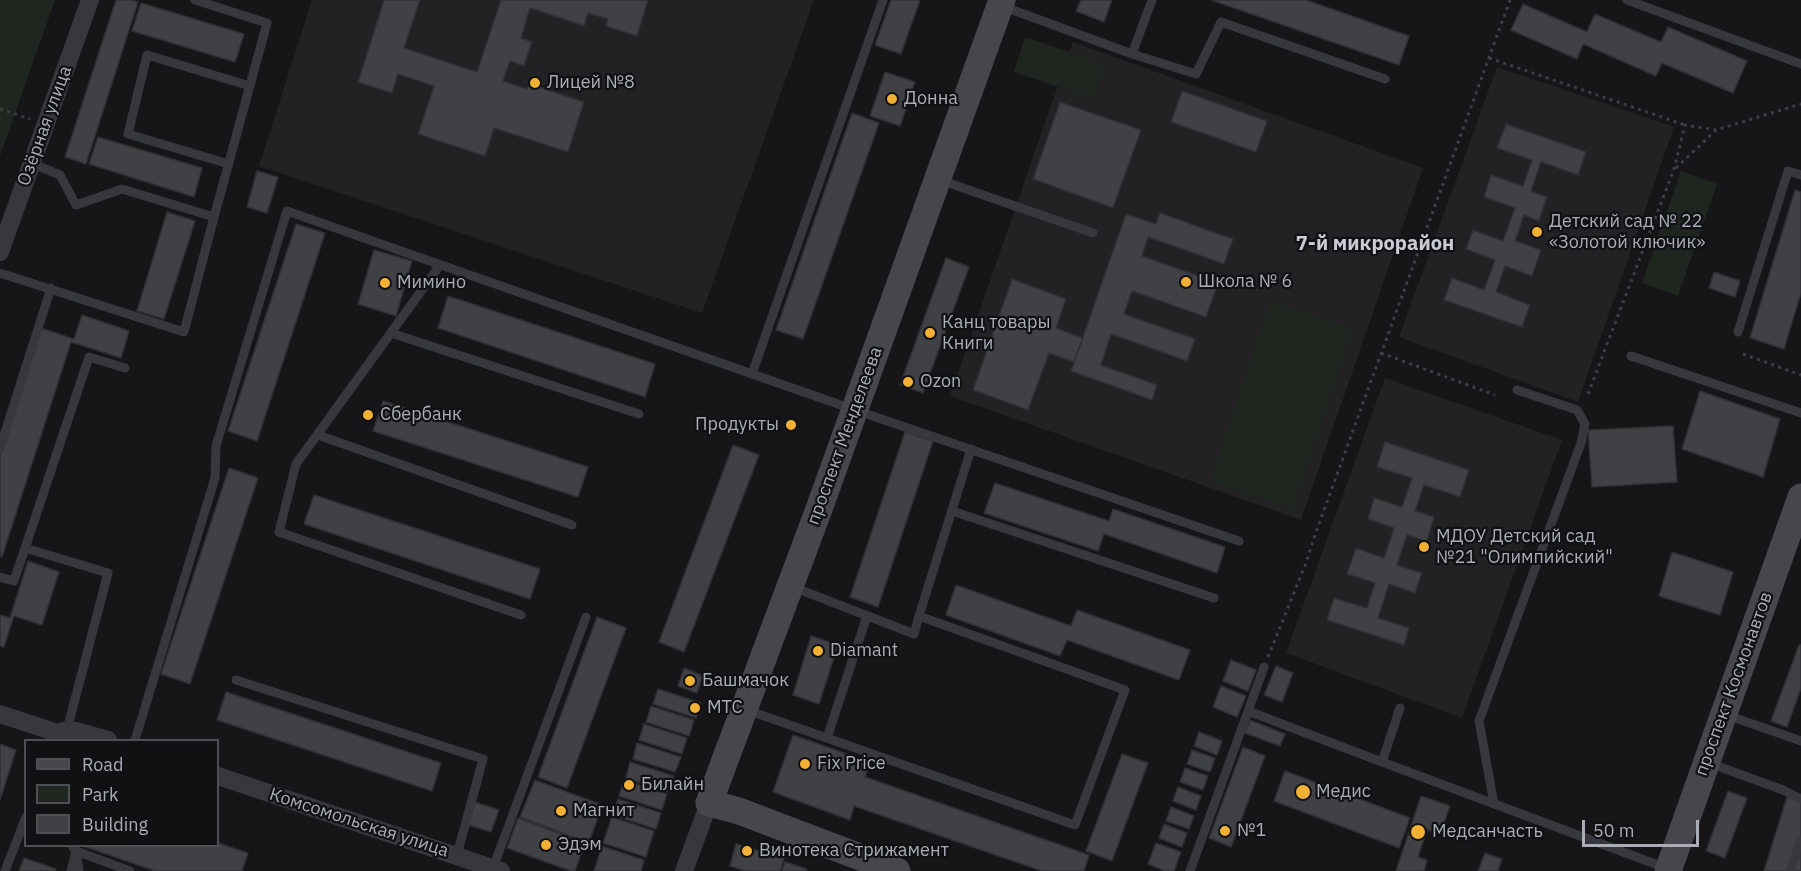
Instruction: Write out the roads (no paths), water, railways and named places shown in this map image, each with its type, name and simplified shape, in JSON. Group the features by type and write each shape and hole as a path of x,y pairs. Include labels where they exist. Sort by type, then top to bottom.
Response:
{"street":[{"name":"Озёрная улица","path":"0,252 90,0"},
{"name":"проспект Менделеева","path":"684,871 855,410 1001,3"},
{"name":"проспект Космонавтов","path":"1668,870 1801,497"},
{"path":"0,714 60,735 76,731 102,739"},
{"name":"Комсомольская улица","path":"219,776 497,870"},
{"path":"709,803 739,811 897,871"}],"lane":[{"path":"0,273 184,332 267,23 195,0"},
{"path":"752,374 883,0"},
{"path":"1132,54 1152,0"},
{"path":"1627,0 1801,64"},
{"path":"1001,3 1132,54 1196,74 1221,22 1385,79"},
{"path":"228,164 128,134 147,55 250,86"},
{"path":"31,163 60,175 76,206 122,189 214,217"},
{"path":"1738,332 1788,171 1801,176"},
{"path":"938,179 1093,233"},
{"path":"136,739 215,478 216,446 287,211 855,410 1239,541"},
{"path":"440,265 296,465 279,532 521,615"},
{"path":"0,448 51,288"},
{"path":"391,333 639,414"},
{"path":"1631,356 1801,413"},
{"path":"0,577 14,581 89,357 125,368"},
{"path":"1494,804 1479,721 1581,443 1585,424 1577,410 1517,390"},
{"path":"318,435 572,525"},
{"path":"790,586 914,634 971,449"},
{"path":"952,512 1214,598"},
{"path":"25,548 108,573 60,735"},
{"path":"826,738 867,616"},
{"path":"745,709 1075,825 1125,690 919,616"},
{"path":"497,870 586,617"},
{"path":"1190,871 1264,667"},
{"path":"236,680 483,759 457,855"},
{"path":"1382,762 1400,708"},
{"path":"1248,711 1668,870"},
{"path":"1724,714 1801,741"},
{"path":"1706,763 1783,790 1801,799"},
{"path":"5,871 24,822"},
{"path":"1790,871 1801,841"},
{"path":"71,871 74,848"},
{"path":"74,848 79,871"},
{"path":"74,848 130,871"}],"place":[{"name":"Лицей №8","path":"535,83"},
{"name":"Донна","path":"892,99"},
{"name":"Детский сад № 22 «Золотой ключик»","path":"1537,232"},
{"name":"Школа № 6","path":"1186,282"},
{"name":"Мимино","path":"385,283"},
{"name":"Канц товары Книги","path":"930,333"},
{"name":"Ozon","path":"908,382"},
{"name":"Сбербанк","path":"368,415"},
{"name":"Продукты","path":"791,425"},
{"name":"МДОУ Детский сад №21 \"Олимпийский\"","path":"1424,547"},
{"name":"Diamant","path":"818,651"},
{"name":"Башмачок","path":"690,681"},
{"name":"МТС","path":"695,708"},
{"name":"Fix Price","path":"805,764"},
{"name":"Билайн","path":"629,785"},
{"name":"Медис","path":"1303,792"},
{"name":"Магнит","path":"561,811"},
{"name":"№1","path":"1225,831"},
{"name":"Медсанчасть","path":"1418,832"},
{"name":"Эдэм","path":"546,845"},
{"name":"Винотека Стрижамент","path":"747,851"}],"district":[{"name":"7-й микрорайон","path":"1375,244"}]}
